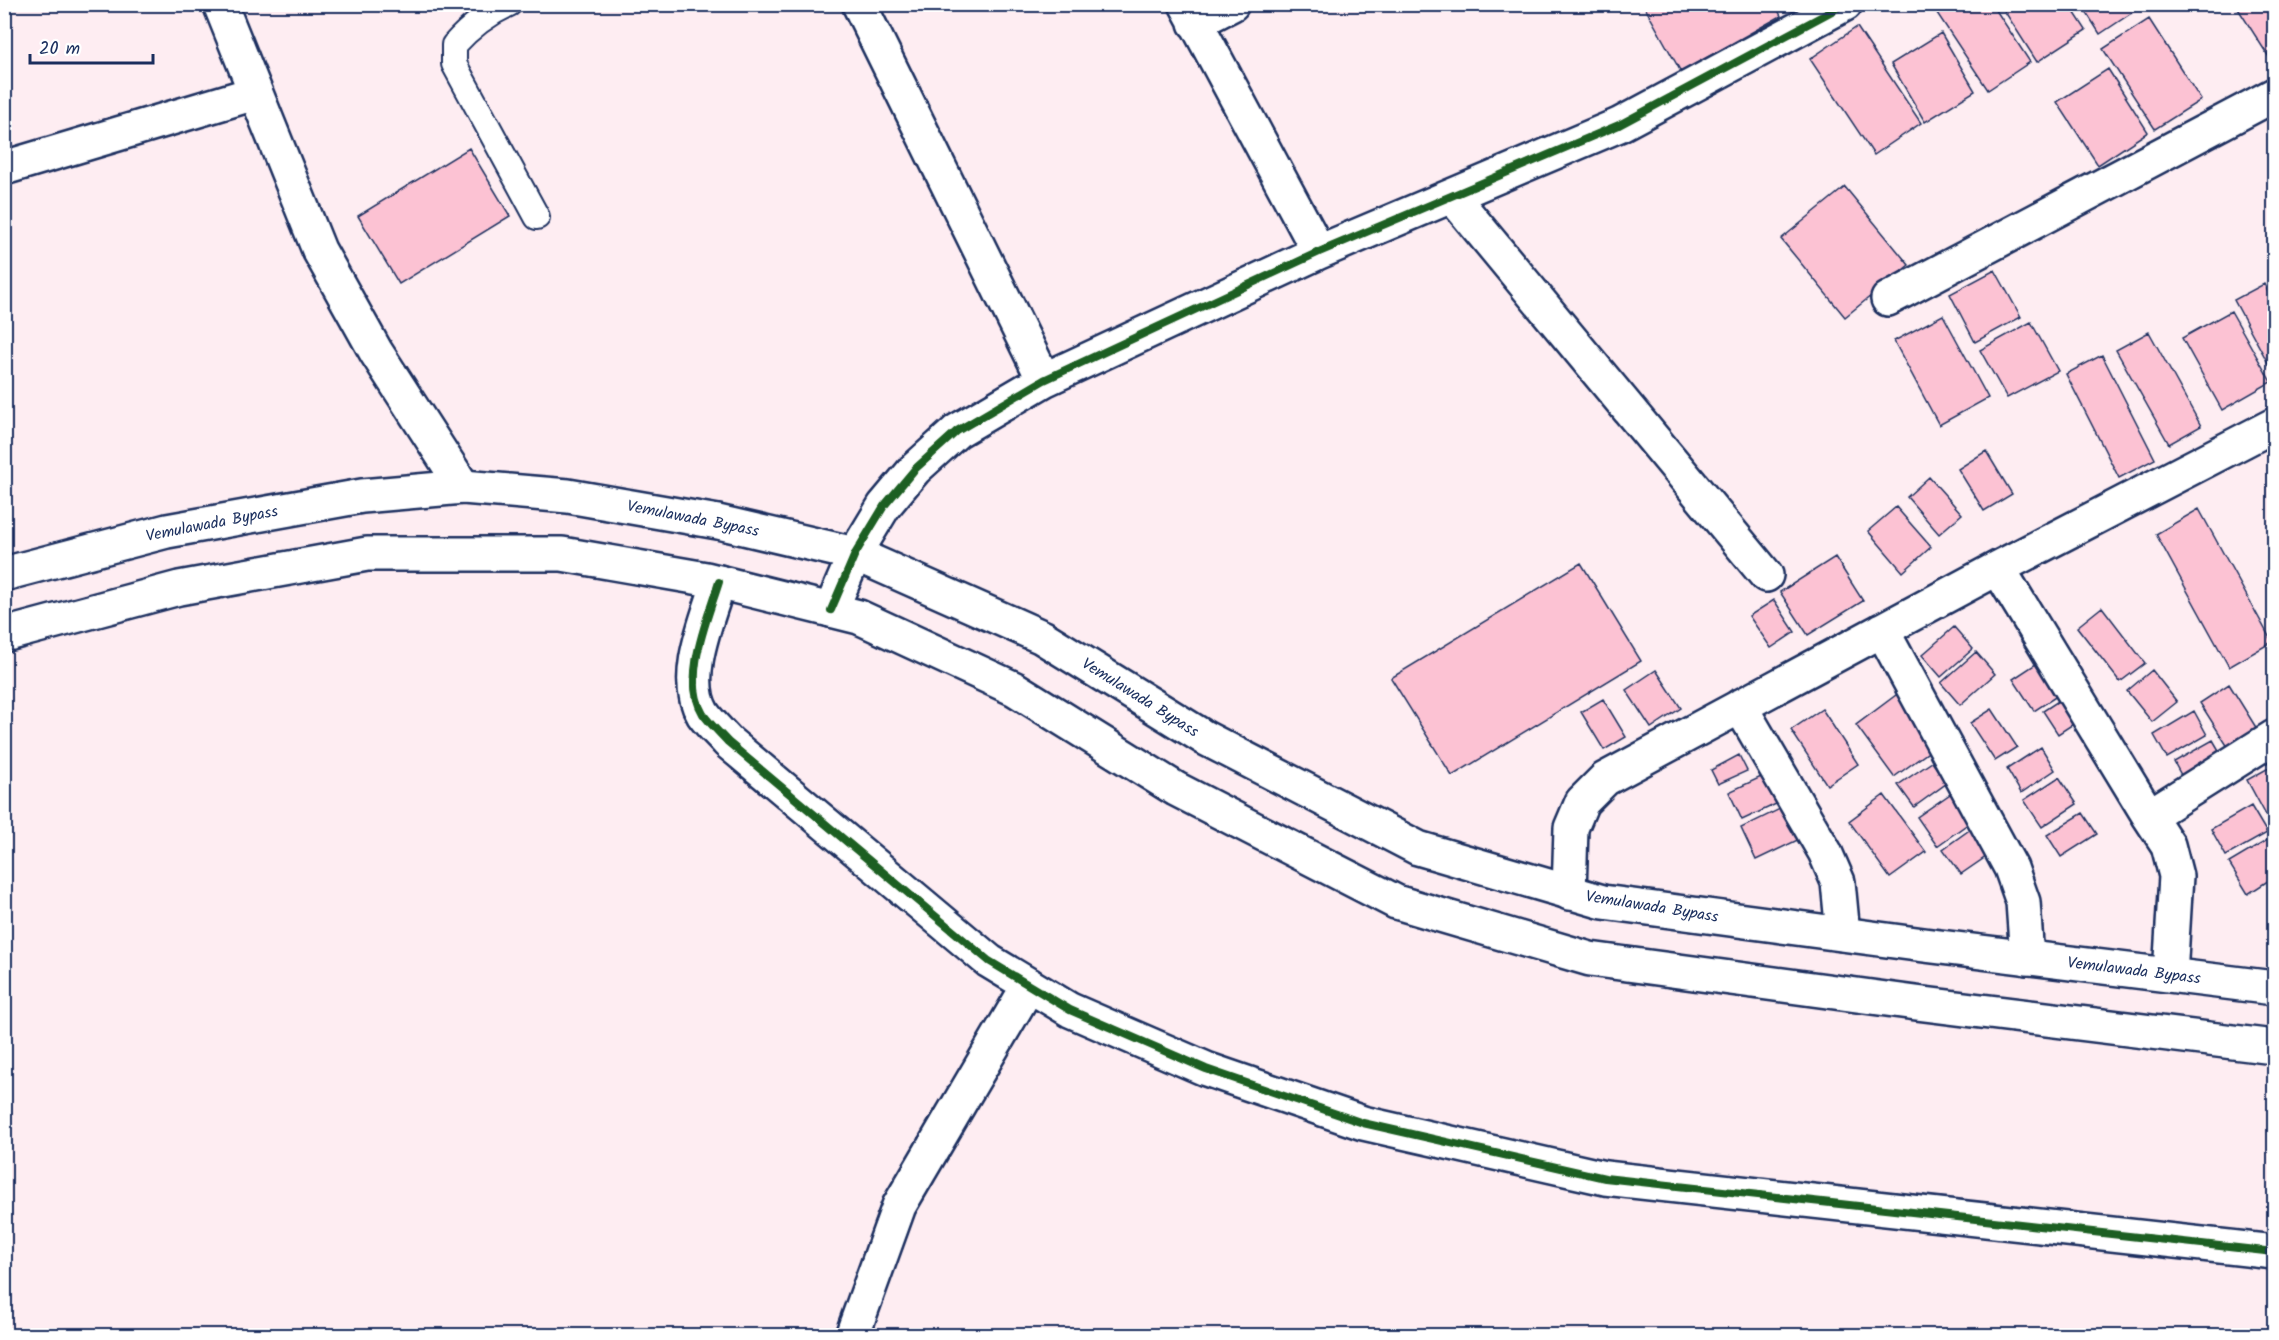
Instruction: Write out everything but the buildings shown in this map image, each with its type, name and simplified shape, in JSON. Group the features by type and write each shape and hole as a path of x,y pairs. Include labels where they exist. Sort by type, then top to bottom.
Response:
{"street":[{"path":"220,4 319,250 376,352 463,487"},
{"path":"859,4 1044,380"},
{"path":"1232,4 1191,14 1319,252"},
{"path":"831,610 855,554 884,506 915,469 957,431 1044,380 1319,252 1619,125 1845,4"},
{"path":"4,168 255,93"},
{"path":"1888,298 2274,95"},
{"path":"1452,196 1766,575"},
{"path":"1569,892 1571,828 1582,802 1605,779 1998,568 2274,425"},
{"name":"Vemulawada Bypass","path":"4,574 167,531 362,496 463,487 568,496 718,522 855,554 1042,637 1205,738 1418,848 1603,902 2274,988"},
{"path":"4,635 179,588 367,554 562,554 719,582 859,617 1015,689 1176,789 1396,902 1590,958 1928,1004 2274,1047"},
{"path":"1998,568 2168,845 2176,876 2170,975"},
{"path":"719,582 696,659 695,688 702,713 728,742 989,961 1071,1011 1206,1069 1363,1123 1605,1178 2274,1252"},
{"path":"1881,630 2011,868 2023,902 2027,958"},
{"path":"1740,706 1826,852 1838,882 1843,934"},
{"path":"2149,816 2274,737"},
{"path":"852,1335 899,1206 1029,985"}],"lane":[{"path":"510,4 492,12 468,30 454,45 454,64 537,217"}],"cycle path":[{"path":"831,610 855,554 884,506 915,469 957,431 1044,380 1319,252 1619,125 1845,4"},
{"path":"719,582 703,630 695,666 695,683 697,699 703,714 728,742 989,961 1070,1010 1206,1069 1363,1123 1605,1178 2274,1252"}]}
